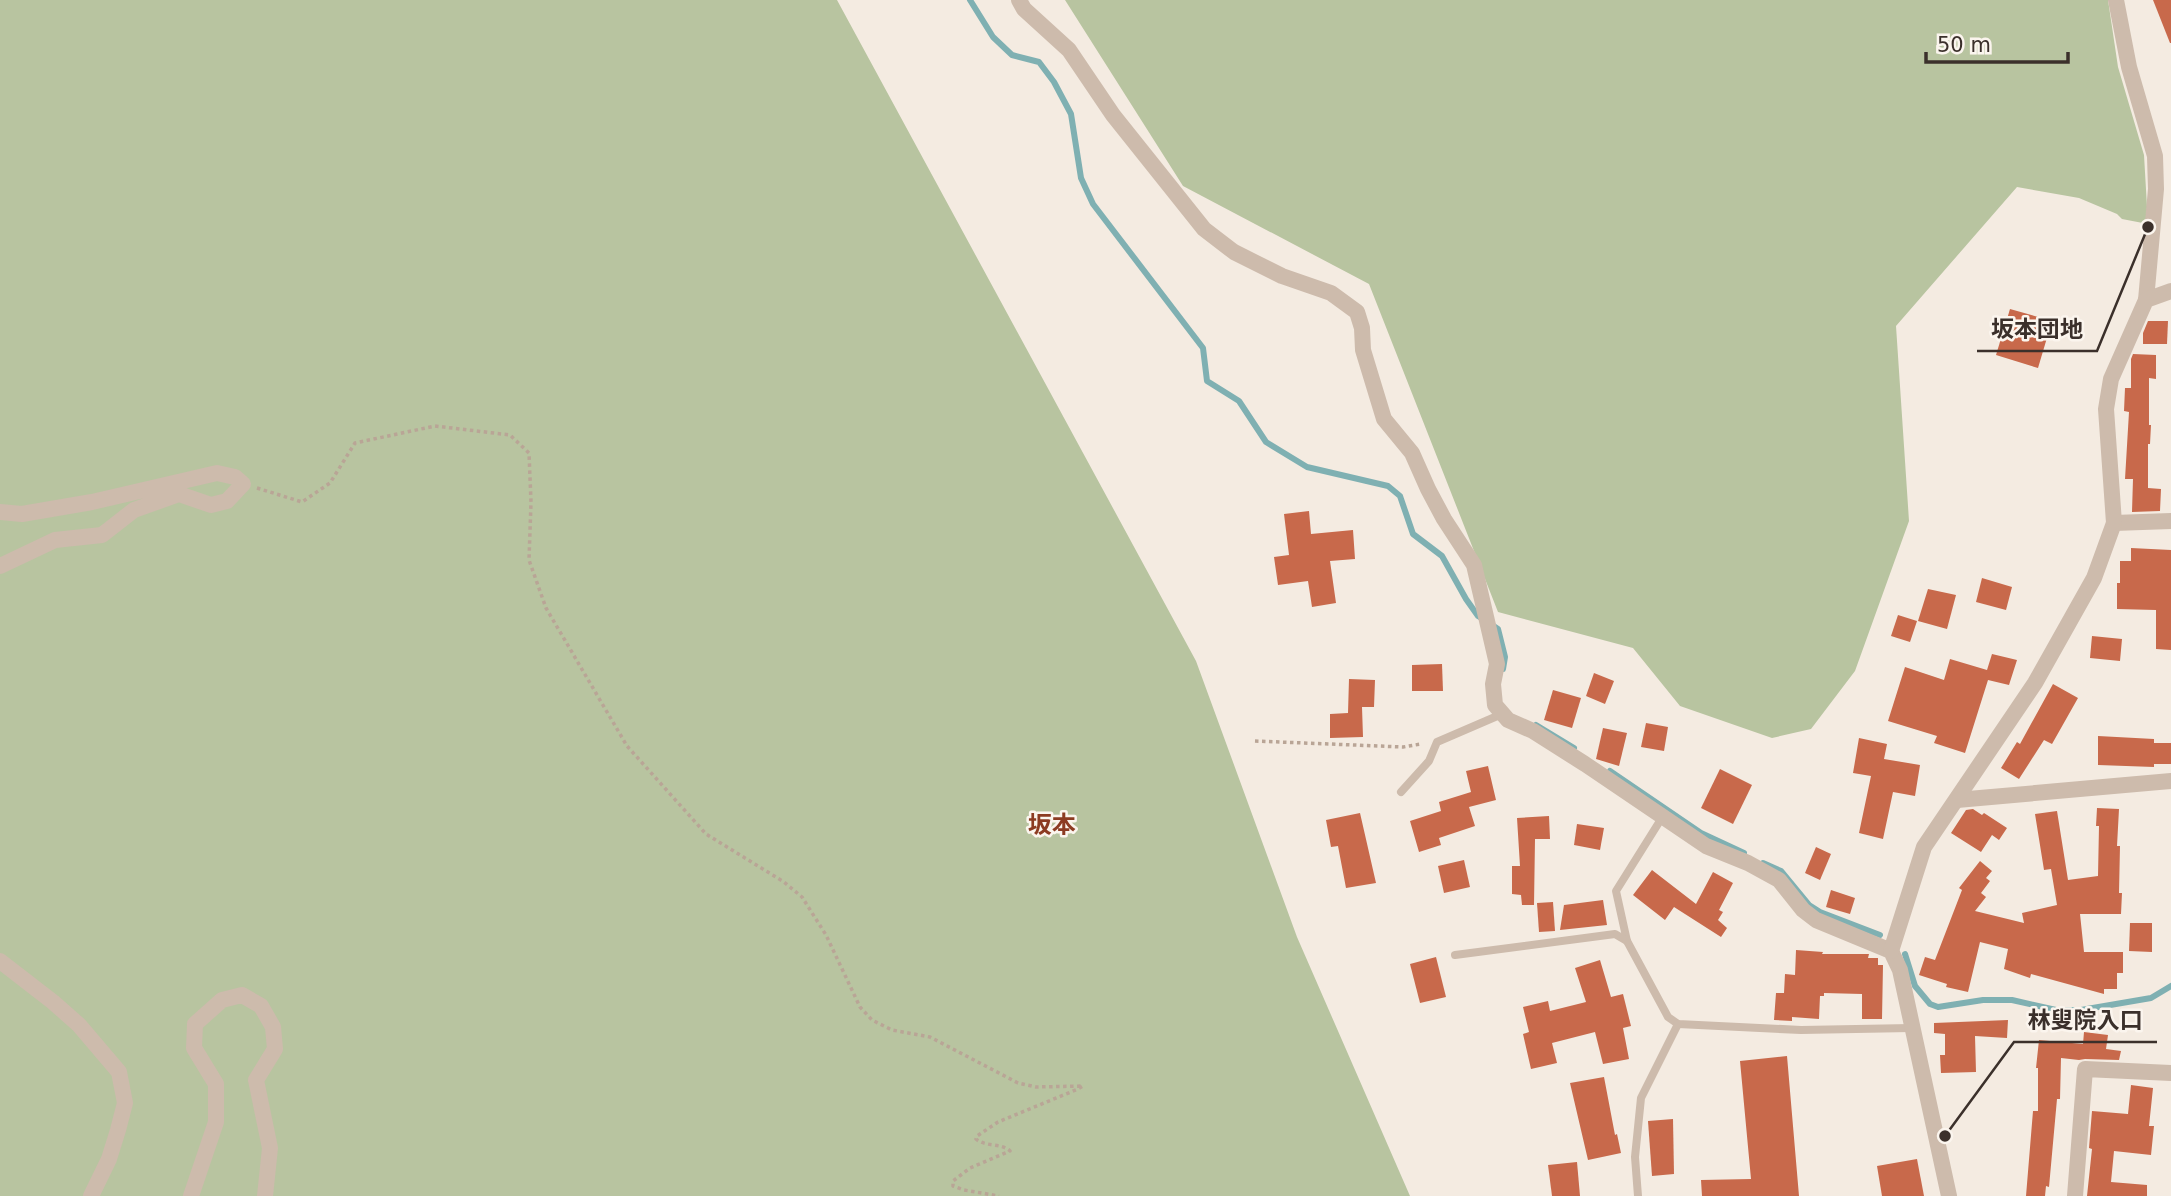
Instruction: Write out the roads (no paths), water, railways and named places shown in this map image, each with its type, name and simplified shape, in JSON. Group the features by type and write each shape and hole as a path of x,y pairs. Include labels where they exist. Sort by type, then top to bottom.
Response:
{"street":[{"path":"1019,0 1024,9 1069,50 1113,116 1204,229 1234,252 1282,276 1331,293 1357,312 1362,328 1363,350 1384,419 1412,453 1444,519 1474,565 1497,664 1493,684 1495,705 1502,714 1508,720 1533,731 1706,846 1748,863 1779,880 1803,910 1816,920 1891,951 1900,970 1949,1196"},
{"path":"1891,951 1924,847 2035,683 2094,578 2114,523 2106,408 2111,379 2146,300 2156,190 2155,156 2129,67 2116,0"},
{"path":"2146,300 2171,291"},
{"path":"0,512 22,514 81,504 217,473 235,477 243,484 227,501 211,505 179,494 134,510 102,535 55,540 0,566"},
{"path":"2114,523 2171,521"},
{"path":"1958,800 2171,781"},
{"path":"0,961 79,1025 119,1072 125,1102 109,1159 91,1196"},
{"path":"191,1196 216,1122 216,1084 194,1048 195,1024 222,1000 243,995 261,1006 273,1027 275,1049 256,1080 270,1148 265,1196"},
{"path":"2075,1196 2085,1069 2171,1073"}],"lane":[{"path":"1401,792 1429,761 1437,742 1502,714"},
{"path":"1663,817 1616,891 1627,941 1668,1017 1678,1024 1801,1030 1911,1028"},
{"path":"1455,955 1615,934 1627,941"},
{"path":"1638,1196 1635,1157 1641,1098 1678,1024"}],"waterway":[{"path":"970,0 993,37 1012,55 1039,62 1054,82 1071,114 1081,178 1093,204 1203,348 1207,381 1239,401 1266,442 1307,467 1388,486 1400,496 1413,534 1442,556 1466,599 1483,619"},
{"path":"1492,625 1498,629 1505,657 1503,669"},
{"path":"1536,725 1574,748"},
{"path":"1610,771 1701,833 1744,853"},
{"path":"1763,863 1781,871 1809,905 1820,912 1880,935"},
{"path":"1905,954 1915,986 1930,1004 1938,1007 1983,1000 2012,1000 2056,1010 2081,1010 2151,998 2171,986"}],"place":[{"name":"坂本団地","path":"2148,227"},
{"name":"林叟院入口","path":"1945,1136"}],"district":[{"name":"坂本","path":"1052,825"}]}
